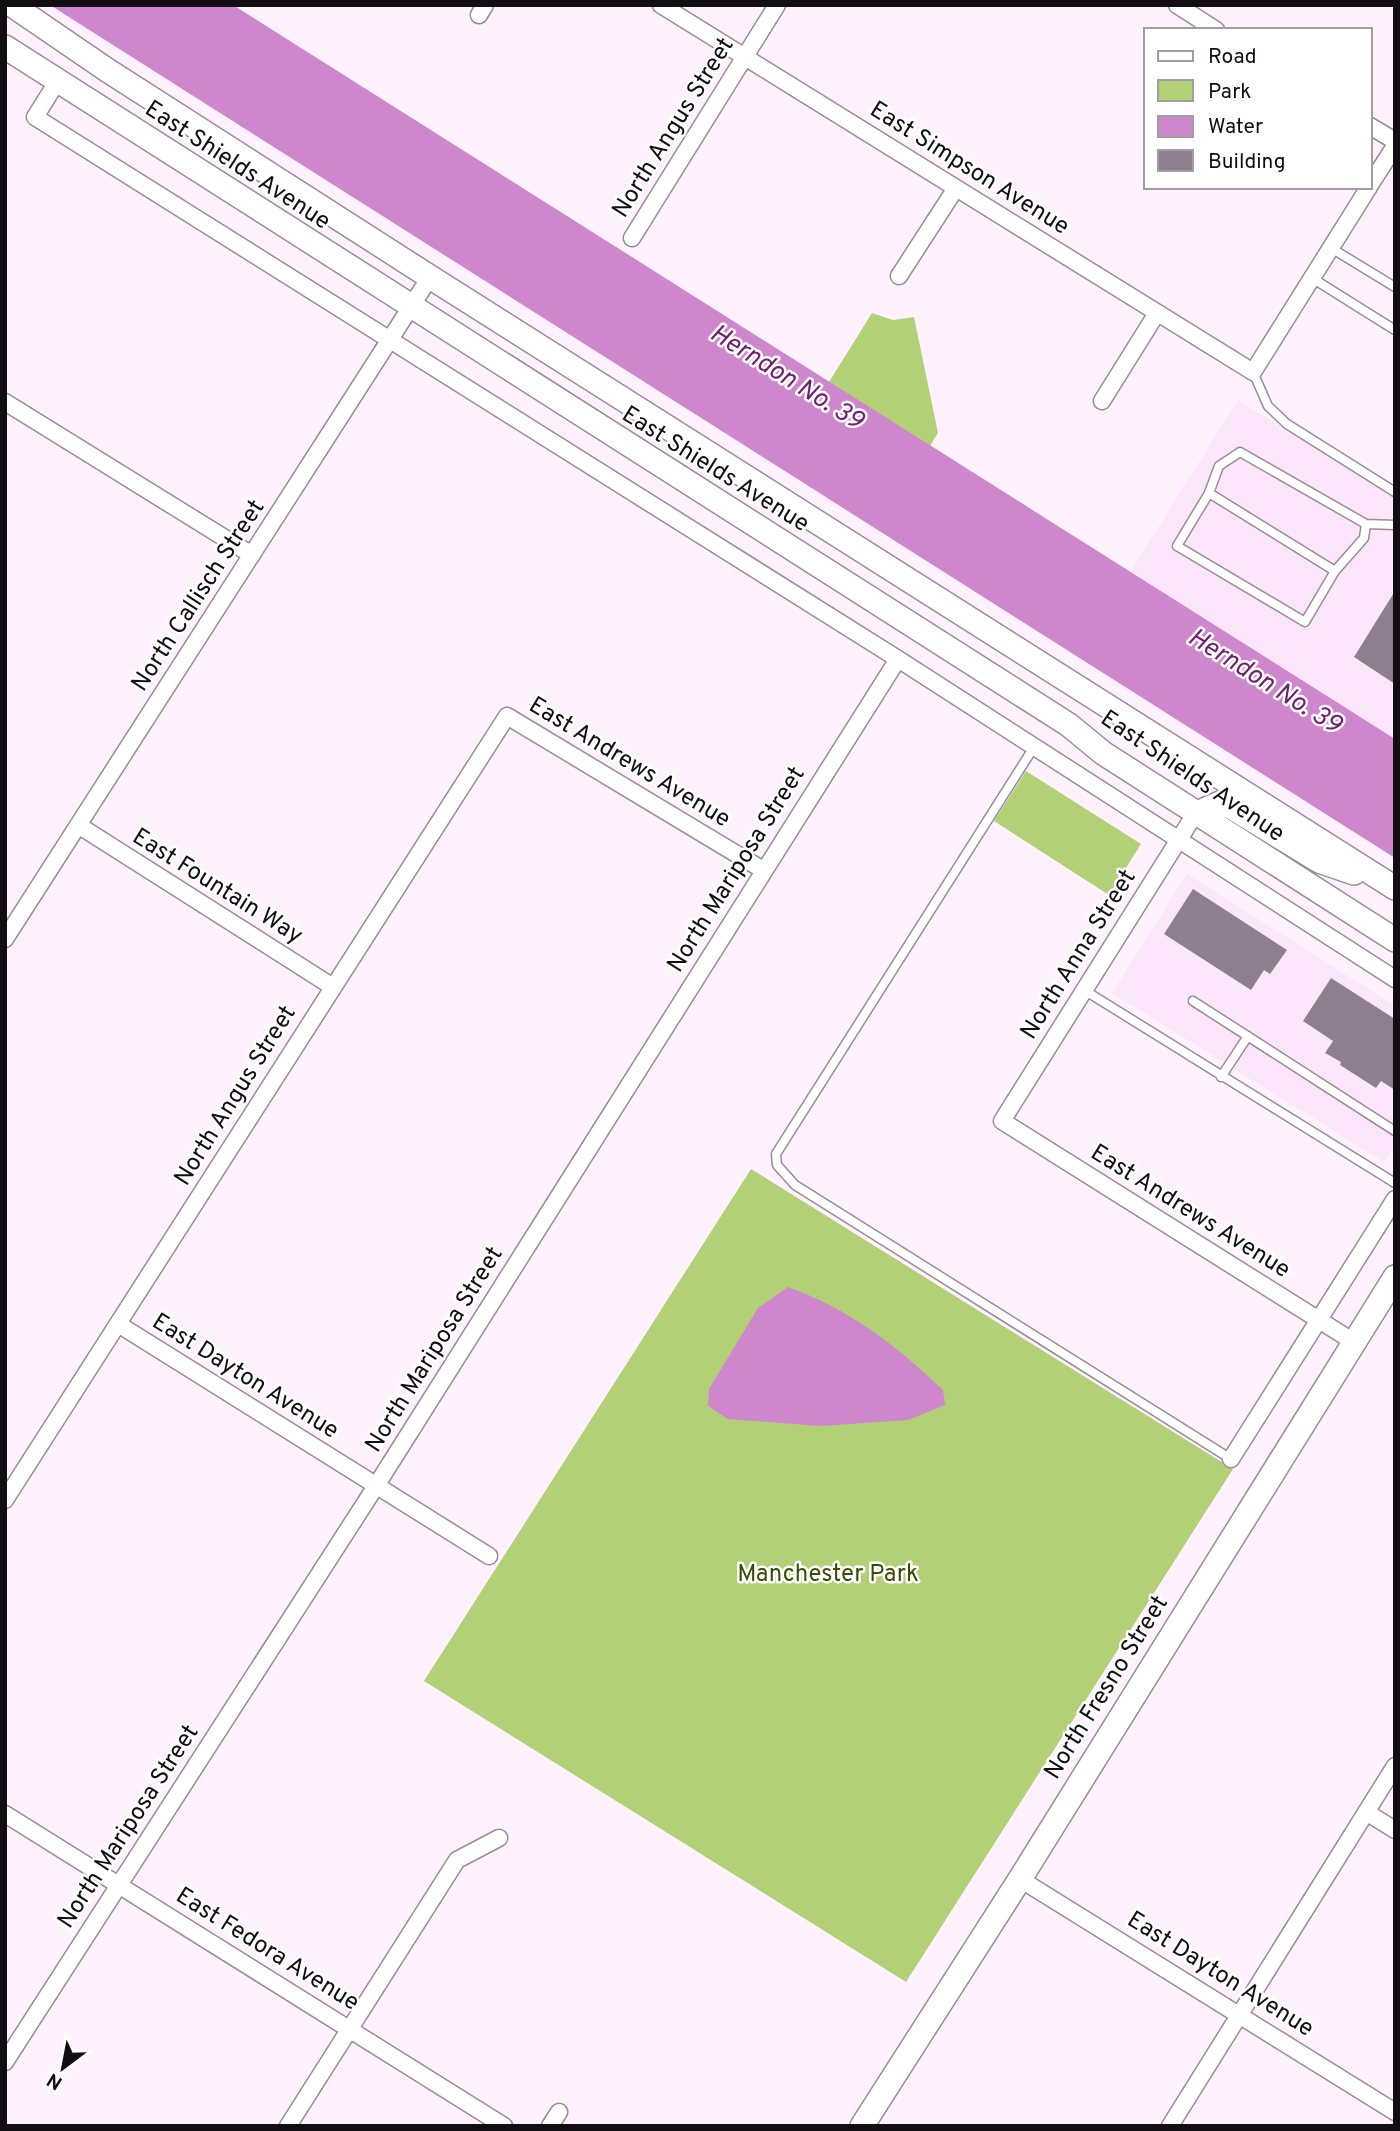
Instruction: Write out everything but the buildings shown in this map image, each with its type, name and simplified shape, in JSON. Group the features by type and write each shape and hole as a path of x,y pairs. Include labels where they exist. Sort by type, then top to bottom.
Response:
{"main road":[{"name":"East Shields Avenue","path":"12,5 107,70 430,277 1394,888"},
{"name":"East Shields Avenue","path":"5,47 410,308 1069,725 1102,753 1395,940"},
{"path":"1195,814 1220,803 1231,807 1319,861 1394,888"},
{"name":"North Fresno Street","path":"862,2126 1020,1879 1395,1277"}],"street":[{"name":"East Simpson Avenue","path":"660,5 1253,372"},
{"name":"North Angus Street","path":"632,238 777,5"},
{"path":"1177,5 1213,28"},
{"path":"57,82 35,117 898,659 1395,979"},
{"path":"1372,126 1395,143 1372,181"},
{"path":"899,276 956,188"},
{"path":"1253,372 1367,189"},
{"name":"North Callisch Street","path":"5,939 430,277"},
{"path":"1102,401 1157,313"},
{"path":"5,402 252,555"},
{"name":"North Mariposa Street","path":"5,2062 376,1486 898,659"},
{"name":"North Angus Street","path":"5,1500 507,716"},
{"name":"East Andrews Avenue","path":"507,716 763,870"},
{"name":"North Anna Street","path":"1002,1121 1195,814"},
{"name":"East Fountain Way","path":"78,825 333,987"},
{"name":"East Andrews Avenue","path":"1002,1121 1353,1342"},
{"path":"1231,1459 1395,1199"},
{"name":"East Dayton Avenue","path":"118,1324 489,1556"},
{"path":"1170,2126 1395,1766"},
{"path":"1366,1812 1395,1830"},
{"name":"East Fedora Avenue","path":"5,1814 504,2126"},
{"path":"288,2126 457,1860 499,1838"},
{"name":"East Dayton Avenue","path":"1020,1879 1240,2013 1395,2112"}],"lane":[{"path":"1331,248 1395,288"},
{"path":"1312,278 1395,330"},
{"path":"1253,372 1268,406 1287,424 1395,492"},
{"path":"1366,524 1364,538 1335,571 1305,622 1177,547 1209,493 1219,466 1240,452 1366,524 1395,525"},
{"path":"1209,493 1335,571"},
{"path":"1034,747 776,1154 777,1165 795,1185 1231,1459"},
{"path":"1084,990 1395,1183"},
{"path":"1193,1001 1395,1131"},
{"path":"1221,1077 1248,1036"}],"shaded area":[{"path":"1238,400 1395,498 1395,739 1129,574"},
{"path":"1187,874 1395,1006 1395,1146 1384,1162 1112,993"}],"green space":[{"path":"872,313 893,320 914,317 938,433 930,446 829,382"},
{"path":"1026,771 1141,844 1109,895 994,821"},
{"name":"Manchester Park","path":"751,1169 1233,1469 906,1982 424,1681"}],"water":[{"name":"Herndon No. 39","path":"50,5 233,5 1395,739 1395,858"},
{"path":"788,1287 851,1317 889,1343 943,1390 945,1405 908,1420 821,1426 728,1419 708,1406 709,1389 758,1308"}]}
